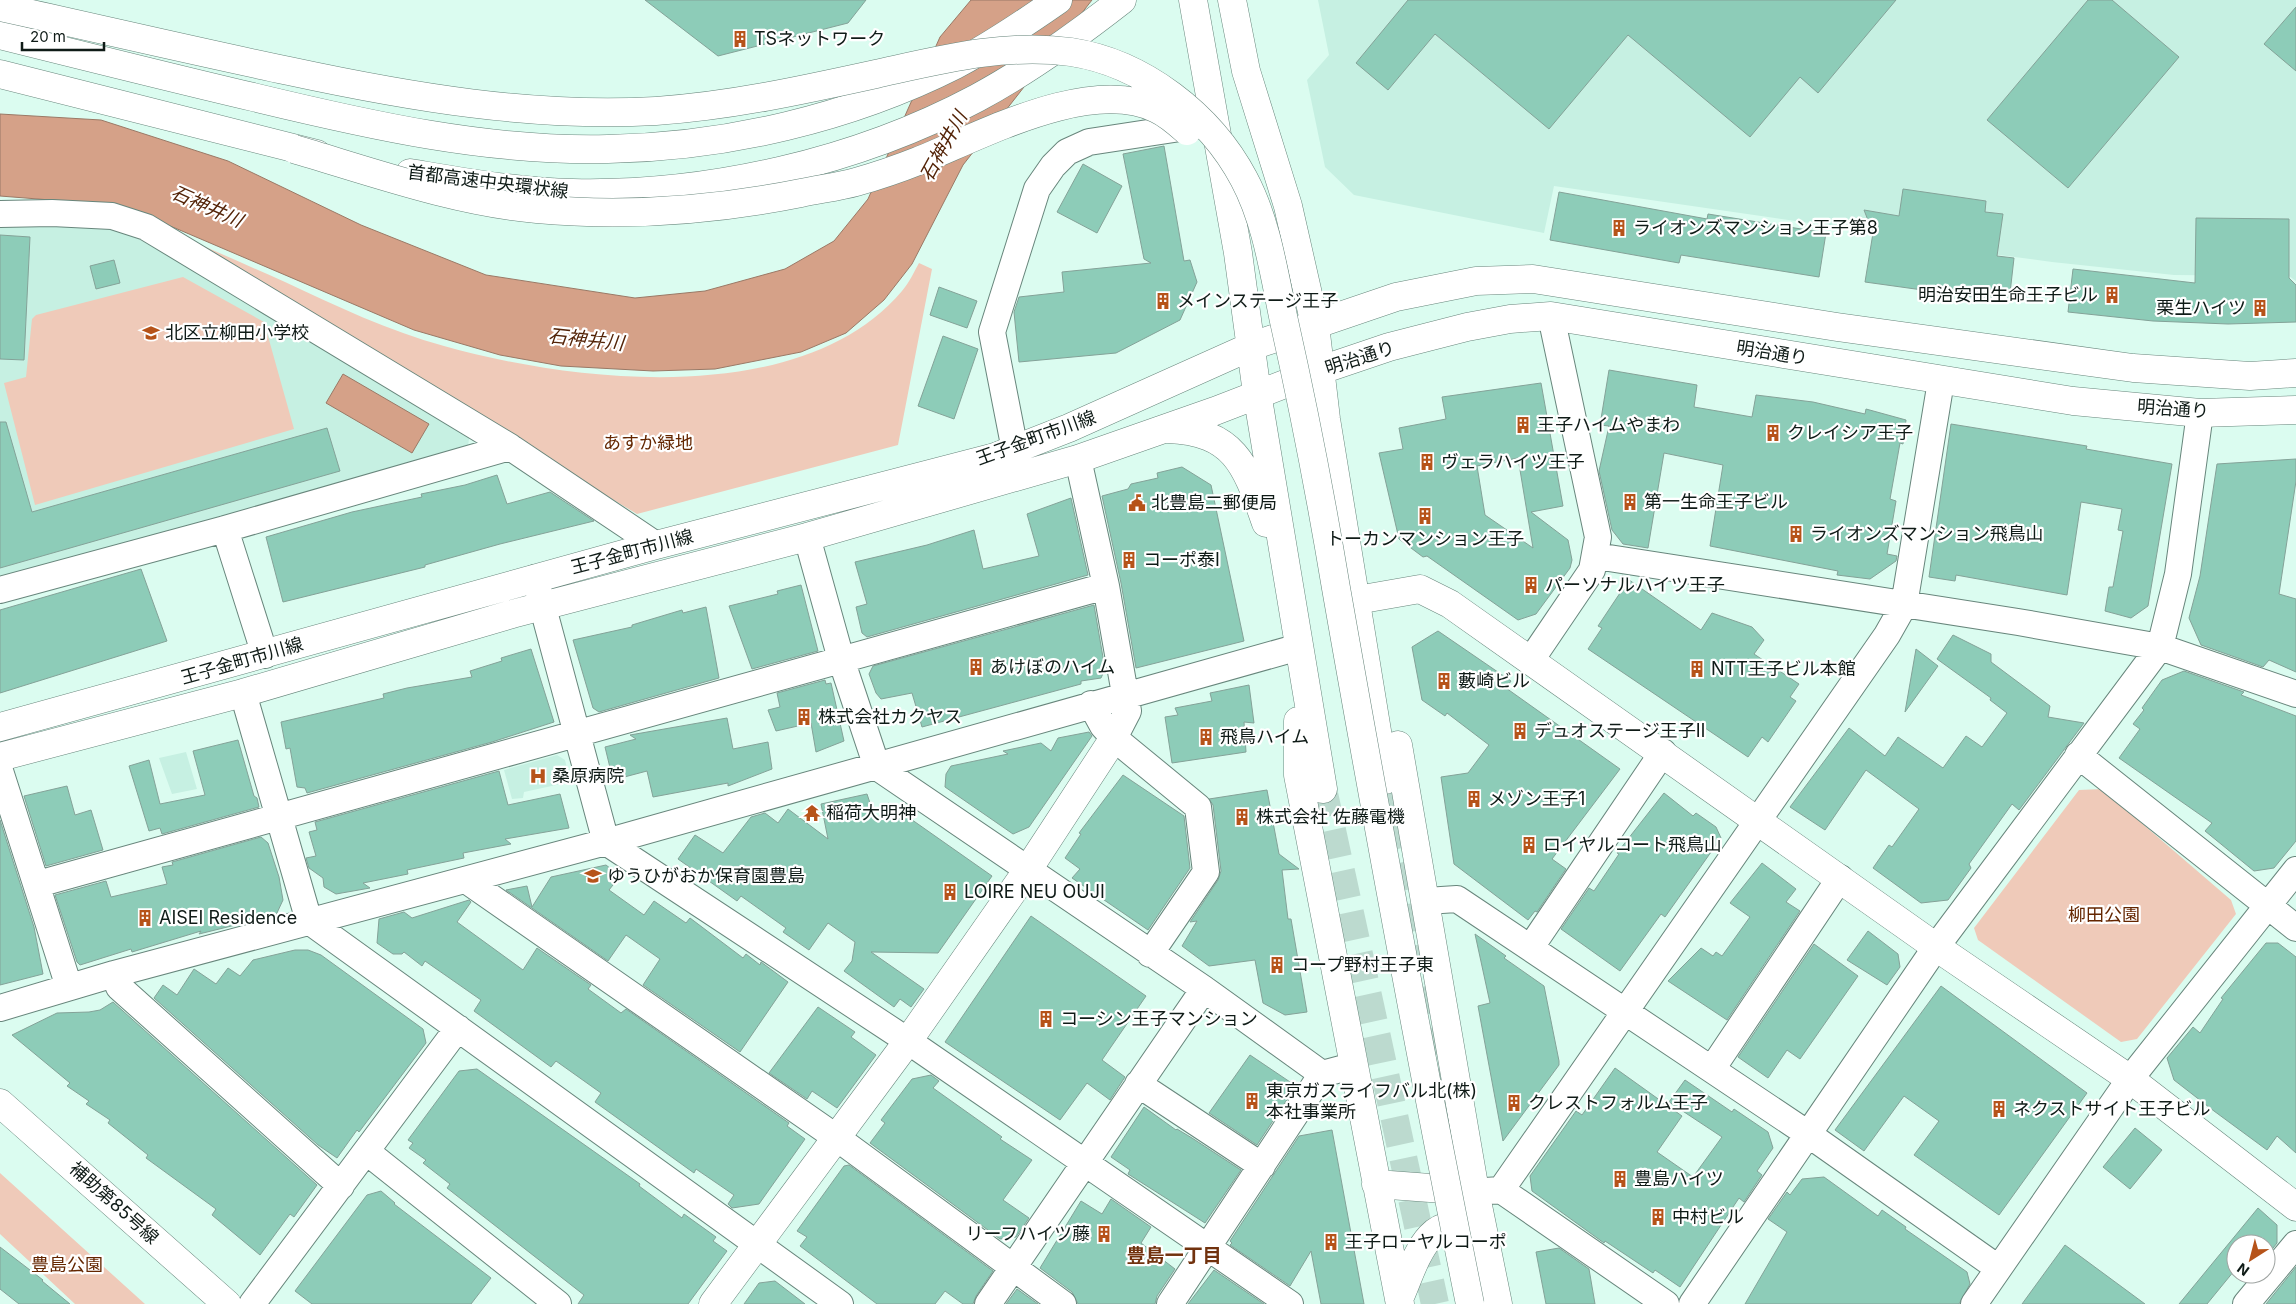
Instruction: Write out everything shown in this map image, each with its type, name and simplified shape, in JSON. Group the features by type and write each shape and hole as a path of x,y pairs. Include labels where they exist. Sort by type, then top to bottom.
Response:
{"main road":[{"path":"0,35 331,116 394,129 506,144 608,149 685,143 752,133 818,117 879,97 954,65 995,42 1058,0"},
{"name":"首都高速中央環状線","path":"0,74 294,149 472,184 540,192 573,193 649,190 726,181 797,166 834,156 934,118 1012,78 1080,33 1122,0"},
{"path":"1193,0 1238,253 1257,393 1322,789"},
{"path":"1232,0 1246,72 1288,206 1316,325 1326,419 1358,600 1385,780"},
{"path":"0,7 326,79 413,95 548,111 601,113 660,111 714,105 818,87 958,56 1001,50 1040,50 1074,53 1112,64 1137,73 1187,106 1226,151 1242,175 1258,208 1276,284 1311,442 1361,727 1470,1304"},
{"path":"294,149 470,197 536,209 607,211 687,209 754,201 854,182 915,162 1024,117 1076,102 1104,99 1131,102 1156,108 1196,139 1213,157 1227,179 1240,209 1268,304 1294,419 1451,1304"},
{"name":"明治通り","path":"1252,346 1396,297 1476,281 1533,279 1836,327 2133,368 2250,376 2296,373"},
{"name":"明治通り","path":"1257,393 1390,347 1468,327 1510,319 1551,316 2073,401 2200,413 2296,410"},
{"name":"王子金町市川線","path":"0,728 656,545 994,457 1078,424 1252,346"},
{"name":"王子金町市川線","path":"0,757 243,693 542,606 806,537 1078,459 1164,429 1257,393"},
{"path":"1164,429 1202,433 1220,442 1237,455 1252,484 1290,590"},
{"path":"1358,600 1420,589 1450,604 1663,752 1936,947 2130,1079 2296,1207"},
{"path":"1358,600 1388,689 1426,901 1488,1190 1484,1239 1498,1304"},
{"path":"1298,647 1298,775 1352,1066 1400,1302"},
{"path":"713,1304 908,1041 1027,871 1114,738"},
{"name":"補助第85号線","path":"0,1103 227,1304"},
{"path":"1376,1184 1488,1190"},
{"path":"1400,1302 1429,1236 1445,1225 1463,1226 1484,1239"}],"street":[{"path":"1015,450 992,332 1037,189 1052,166 1067,152 1090,142 1214,123"},
{"path":"0,214 52,213 112,216 146,227 510,447 656,545"},
{"path":"1531,660 1592,570 1598,537 1551,316"},
{"path":"1666,1304 1488,1190 1624,1012 1887,635 1904,605 1941,381"},
{"path":"1692,1304 1936,947 2160,647 2178,574 2200,413"},
{"path":"0,590 225,529 510,447"},
{"path":"1078,459 1106,586 1128,711 1114,738"},
{"path":"225,529 265,655"},
{"path":"806,537 841,659 877,767 1027,871 1204,989 1322,1074"},
{"path":"1596,556 2018,622 2160,647 2296,694"},
{"path":"535,578 606,842 908,1041 1087,1162 1290,1304"},
{"path":"38,884 1106,586"},
{"path":"0,1008 114,974 877,767 1124,694 1298,647"},
{"path":"243,693 309,921 840,1304"},
{"path":"1091,704 1103,726 1114,738 1198,808 1206,872 1150,954"},
{"path":"1531,947 1663,752"},
{"path":"2078,755 2296,928"},
{"path":"0,771 38,884 69,987"},
{"path":"1974,1304 2130,1079 2296,870"},
{"path":"1712,1069 1840,878"},
{"path":"466,880 837,1138 1063,1304"},
{"path":"1426,901 1457,899 1808,1134 1998,1268"},
{"path":"114,974 119,987 341,1186"},
{"path":"988,1304 1204,989"},
{"path":"252,1304 458,1028"},
{"path":"1170,1304 1210,1247 1322,1074 1352,1066"},
{"path":"1138,1084 1262,1166"},
{"path":"367,1152 558,1304"},
{"path":"2246,1304 2296,1244"}],"shaded area":[{"path":"1318,0 2296,0 2296,281 2289,276 2174,275 2052,262 1917,244 1830,226 1554,186 1544,233 1354,195 1325,167 1307,80 1329,55"},
{"name":"北区立柳田小学校","path":"96,222 132,235 470,432 467,453 0,578 0,225"},
{"path":"186,752 197,789 172,794 159,758"},
{"name":"桑原病院","path":"557,755 565,760 570,782 524,792 523,798 512,799 504,770"}],"green space":[{"name":"あすか緑地","path":"156,225 363,317 423,340 497,359 557,370 621,376 685,377 748,370 807,355 859,329 902,291 919,263 932,269 898,445 637,514"},
{"path":"183,277 264,322 294,429 35,505 4,383 26,377 32,319 36,315"},
{"name":"柳田公園","path":"2102,789 2231,900 2236,914 2137,1039 2121,1042 1978,940 1974,928 2079,790"},
{"name":"豊島公園","path":"0,1173 145,1304 75,1304 0,1234"}],"water":[{"name":"石神井川","path":"971,0 1092,0 963,165 912,264 884,300 846,333 801,352 715,369 653,371 561,366 500,355 414,330 175,228 114,205 0,196 0,114 101,120 228,161 361,225 486,275 635,298 705,291 785,269 834,241 868,199 940,37"},
{"path":"343,374 429,424 412,453 326,403"}],"building":[{"name":"TSネットワーク","path":"645,0 866,0 848,23 718,56"},
{"path":"1408,0 1896,0 1818,93 1800,77 1750,137 1628,35 1549,129 1435,34 1388,90 1356,63"},
{"path":"2088,0 2112,0 2179,57 2068,188 1987,120"},
{"path":"2296,7 2296,71 2264,44"},
{"path":"1164,146 1184,261 1190,260 1197,282 1180,320 1116,353 1019,362 1014,312 1019,297 1064,292 1062,272 1151,263 1144,259 1123,154"},
{"path":"1083,164 1122,186 1097,233 1057,212"},
{"path":"1903,189 1986,201 1985,212 2003,214 1997,256 2014,258 2009,302 1865,282 1873,233 1864,210 1899,216"},
{"path":"1559,192 1707,219 1708,214 1826,233 1819,277 1681,255 1679,263 1550,240"},
{"path":"2196,218 2289,219 2289,278 2296,285 2296,322 2228,324 2153,321 2068,312 2073,269 2195,283"},
{"path":"0,235 30,237 24,360 0,359"},
{"path":"114,260 120,283 96,289 90,266"},
{"path":"939,287 977,301 967,328 930,315"},
{"path":"943,336 978,349 954,419 918,406"},
{"path":"1609,370 1697,385 1694,407 1752,417 1756,395 1813,402 1865,414 1866,409 1906,420 1903,444 1900,443 1890,499 1896,501 1887,554 1897,556 1896,561 1870,579 1837,575 1838,571 1710,546 1723,465 1664,453 1648,548 1623,544 1612,530 1599,471 1609,426 1600,425"},
{"path":"1541,383 1563,506 1531,512 1568,540 1572,560 1570,568 1536,614 1518,620 1427,556 1423,557 1399,539 1379,453 1403,449 1399,428 1446,419 1442,397","holes":["1518,458 1533,548 1485,515 1477,466"]},
{"path":"0,422 6,422 32,512 327,428 340,471 0,568"},
{"path":"1951,424 2087,446 2086,449 2172,464 2148,606 2131,618 2105,611 2109,587 2113,587 2123,531 2118,530 2122,509 2081,502 2067,595 1956,575 1955,581 1929,577"},
{"path":"2296,459 2296,481 2279,594 2296,599 2296,672 2269,660 2263,667 2201,645 2189,618 2200,576 2217,464"},
{"path":"1182,467 1211,485 1244,641 1136,668 1121,583 1102,496 1128,489 1131,484 1158,478 1157,473"},
{"path":"497,475 507,504 550,492 594,521 500,544 425,565 425,567 283,602 266,537 352,512 422,497 421,494 465,485"},
{"path":"1071,498 1088,575 867,637 862,633 856,607 867,604 855,562 927,545 974,530 983,569 1039,556 1027,514"},
{"path":"141,569 167,641 0,693 0,610"},
{"name":"NTT王子ビル本館","path":"1622,575 1701,630 1712,613 1752,627 1764,640 1754,654 1799,684 1790,697 1796,701 1768,742 1762,737 1748,757 1588,649 1602,628 1598,626 1624,587"},
{"path":"801,585 818,651 752,669 729,606 778,594 777,591"},
{"path":"1094,605 1105,669 1101,678 1081,681 1081,684 922,727 912,693 881,699 876,693 869,674 873,666"},
{"path":"706,607 719,678 599,712 593,708 573,640 632,627 632,625 682,610 683,613"},
{"path":"1438,631 1511,681 1506,688 1620,769 1552,859 1566,869 1537,912 1535,911 1528,920 1454,864 1441,777 1468,773 1489,745 1447,713 1445,716 1422,700 1412,647"},
{"path":"1953,635 1991,654 1991,662 2050,706 2048,717 2084,723 2019,810 2012,804 1969,864 1971,868 1948,900 1921,903 1873,868 1889,845 1892,847 1919,809 1866,770 1825,830 1790,807 1849,728 1885,756 1898,737 1943,768 1966,736 1982,747 2007,713 1990,700 1991,698 1937,659"},
{"path":"531,649 554,722 492,742 307,793 305,788 297,787 290,748 286,749 281,722 384,698 383,694 407,688 472,677 470,671 502,661 501,658"},
{"path":"1916,649 1938,666 1905,712"},
{"path":"2184,671 2244,692 2241,695 2296,716 2296,841 2274,868 2254,871 2205,831 2212,823 2119,758 2140,729 2133,724 2162,680"},
{"name":"株式会社カクヤス","path":"825,680 826,684 831,683 844,741 816,752 811,723 776,731 768,710 780,707 777,693"},
{"name":"飛鳥ハイム","path":"1249,685 1254,723 1244,722 1246,752 1172,763 1165,717 1178,715 1175,708 1212,701 1210,693"},
{"path":"727,718 733,749 768,742 772,769 728,786 728,783 653,797 647,771 613,780 605,747 636,739 630,735"},
{"path":"1089,732 1092,736 1029,827 1013,834 945,787 946,774 951,766 1008,754 1003,751 1041,743 1051,751 1058,738"},
{"path":"238,740 259,807 162,834 160,828 149,831 129,766 149,760 160,804 205,795 193,751"},
{"path":"499,771 508,805 560,794 569,828 505,839 511,844 463,853 464,858 407,870 408,874 363,883 370,888 336,894 324,887 323,878 309,868 306,858 316,856 309,832 317,830 315,822"},
{"path":"1123,775 1184,816 1190,868 1148,930 1072,878 1080,869 1065,858 1081,834 1079,833"},
{"path":"67,786 75,815 91,810 103,850 46,866 24,796"},
{"path":"1267,790 1279,854 1299,869 1282,870 1288,919 1291,919 1307,1012 1285,1015 1263,1003 1255,960 1209,966 1182,946 1197,921 1190,922 1218,880 1221,871 1213,805 1209,799"},
{"path":"1664,793 1693,816 1696,813 1716,827 1721,838 1665,917 1661,914 1620,971 1561,929 1589,888 1594,891 1619,854 1617,853"},
{"path":"867,794 876,821 888,803 992,876 938,953 871,952 924,989 911,1007 900,999 894,1007 844,971 852,961 855,942 828,923 809,950 783,932 786,928 741,896 737,901 678,859 695,835 723,853 751,817 765,813 778,823 788,809 828,839 821,804"},
{"path":"0,820 34,927 43,974 0,985"},
{"path":"261,837 268,843 279,877 283,900 276,915 199,934 201,931 132,952 131,949 80,965 77,962 55,895 106,881 111,897 167,884 162,867 173,865 172,862"},
{"path":"1762,863 1796,889 1786,902 1800,911 1727,1020 1668,981 1701,948 1713,956 1716,952 1722,956 1750,917 1730,903"},
{"path":"606,865 620,876 609,890 644,915 654,901 686,923 690,918 743,958 746,954 760,965 761,962 788,982 740,1052 643,985 660,959 626,935 608,961 506,890 527,886 532,907 551,877"},
{"path":"469,900 471,902 457,922 523,970 537,948 591,985 588,989 621,1013 626,1009 789,1123 787,1126 805,1139 759,1204 732,1208 728,1204 734,1195 696,1169 694,1173 595,1102 601,1093 556,1061 551,1067 474,1011 481,1000 425,961 422,966 404,952 402,954 393,954 377,943 379,919 404,912 412,918"},
{"name":"コーシン王子マンション","path":"1031,916 1146,996 1102,1060 1125,1077 1110,1100 1087,1083 1060,1120 945,1042"},
{"path":"1868,931 1898,954 1900,967 1887,985 1847,960"},
{"name":"クレストフォルム王子","path":"1475,934 1506,956 1504,958 1544,986 1559,1061 1559,1065 1503,1141 1478,1006 1490,1003"},
{"path":"2266,943 2278,943 2296,957 2296,1153 2277,1136 2267,1150 2214,1111 2174,1080 2167,1058 2193,1027 2200,1033 2223,999 2221,998"},
{"path":"1814,944 1858,976 1800,1059 1787,1050 1768,1078 1738,1057"},
{"path":"295,950 308,950 321,955 423,1029 426,1043 337,1158 318,1145 154,998 163,985 177,995 194,969 216,984 228,968 240,976 253,960"},
{"name":"ネクストサイト王子ビル","path":"1941,986 2087,1093 1999,1215 1914,1155 1939,1121 1904,1096 1864,1151 1835,1130"},
{"path":"113,1002 317,1185 294,1217 290,1214 260,1255 212,1215 216,1209 146,1158 148,1155 108,1123 110,1120 86,1104 89,1101 67,1086 70,1083 12,1035 57,1013 100,1010"},
{"path":"818,1007 855,1032 851,1037 876,1055 837,1108 812,1091 807,1099 769,1073"},
{"name":"東京ガスライフバル北(株) 本社事業所","path":"1250,1055 1296,1086 1257,1145 1209,1113"},
{"path":"1615,1068 1682,1116 1657,1152 1693,1177 1722,1137 1669,1102 1685,1080 1732,1112 1734,1109 1768,1132 1773,1148 1757,1171 1762,1175 1744,1202 1739,1198 1680,1287 1655,1270 1653,1273 1605,1241 1604,1243 1532,1191 1530,1176 1576,1111 1582,1115"},
{"path":"477,1069 640,1184 639,1186 682,1218 684,1214 716,1237 713,1241 727,1251 688,1304 578,1304 584,1295 447,1188 450,1184 423,1163 426,1160 409,1148 413,1143 408,1140 459,1071"},
{"path":"931,1075 939,1081 933,1088 1002,1137 1000,1139 1032,1160 1003,1200 1029,1218 1016,1237 1000,1239 870,1143 885,1123 881,1120 912,1079"},
{"path":"1144,1107 1176,1130 1192,1138 1241,1170 1205,1223 1128,1174 1130,1170 1111,1157"},
{"path":"2135,1128 2162,1150 2130,1189 2103,1167"},
{"path":"1332,1130 1364,1304 1321,1304 1311,1251 1290,1286 1230,1245 1232,1243 1230,1241 1299,1136"},
{"path":"849,1165 993,1271 976,1296 973,1304 963,1304 945,1291 935,1304 877,1304 800,1246 807,1237 797,1231 844,1166"},
{"path":"1824,1177 1878,1216 1882,1210 1906,1227 1905,1229 1967,1272 1970,1284 1959,1304 1745,1304 1787,1232 1768,1219 1787,1192 1790,1195 1802,1179"},
{"path":"381,1191 394,1204 491,1278 471,1304 312,1304 295,1291 367,1195"},
{"path":"1111,1199 1151,1227 1141,1243 1175,1269 1157,1296 1155,1304 1078,1304 1072,1292 1040,1268 1081,1201 1102,1214"},
{"path":"2258,1208 2277,1225 2277,1243 2276,1244 2276,1234 2237,1234"},
{"path":"2065,1245 2145,1304 2022,1304"},
{"path":"0,1247 43,1280 70,1304 19,1304 0,1289"},
{"path":"2226,1247 2226,1281 2207,1304 2179,1304"},
{"path":"1559,1248 1589,1269 1595,1304 1546,1304 1536,1252"},
{"path":"2296,1267 2296,1304 2266,1304"},
{"path":"1214,1270 1264,1304 1188,1304"},
{"path":"775,1281 805,1304 744,1304 759,1283"},
{"path":"1017,1289 1038,1304 1006,1304"}],"tunnel":[{"path":"1385,780 1464,1201"},
{"path":"1323,789 1435,1304"}],"place":[{"name":"TSネットワーク","path":"740,39"},
{"name":"ライオンズマンション王子第8","path":"1619,228"},
{"name":"明治安田生命王子ビル","path":"2112,295"},
{"name":"メインステージ王子","path":"1163,301"},
{"name":"栗生ハイツ","path":"2260,308"},
{"name":"北区立柳田小学校","path":"151,333"},
{"name":"王子ハイムやまわ","path":"1523,425"},
{"name":"クレイシア王子","path":"1773,433"},
{"name":"ヴェラハイツ王子","path":"1427,462"},
{"name":"第一生命王子ビル","path":"1630,502"},
{"name":"北豊島二郵便局","path":"1137,503"},
{"name":"トーカンマンション王子","path":"1425,516"},
{"name":"ライオンズマンション飛鳥山","path":"1796,534"},
{"name":"コーポ泰Ⅰ","path":"1129,560"},
{"name":"パーソナルハイツ王子","path":"1531,585"},
{"name":"あけぼのハイム","path":"976,667"},
{"name":"NTT王子ビル本館","path":"1697,669"},
{"name":"藪崎ビル","path":"1444,681"},
{"name":"株式会社カクヤス","path":"804,717"},
{"name":"デュオステージ王子Ⅱ","path":"1520,731"},
{"name":"飛鳥ハイム","path":"1206,737"},
{"name":"桑原病院","path":"538,776"},
{"name":"メゾン王子1","path":"1474,799"},
{"name":"稲荷大明神","path":"812,813"},
{"name":"株式会社 佐藤電機","path":"1242,817"},
{"name":"ロイヤルコート飛鳥山","path":"1529,845"},
{"name":"ゆうひがおか保育園豊島","path":"593,876"},
{"name":"LOIRE NEU OUJI","path":"950,892"},
{"name":"AISEI Residence","path":"145,918"},
{"name":"コープ野村王子東","path":"1277,965"},
{"name":"コーシン王子マンション","path":"1046,1019"},
{"name":"東京ガスライフバル北(株) 本社事業所","path":"1252,1101"},
{"name":"クレストフォルム王子","path":"1514,1103"},
{"name":"ネクストサイト王子ビル","path":"1999,1109"},
{"name":"豊島ハイツ","path":"1620,1179"},
{"name":"中村ビル","path":"1658,1217"},
{"name":"リーフハイツ藤","path":"1104,1234"},
{"name":"王子ローヤルコーポ","path":"1331,1242"}],"district":[{"name":"豊島一丁目","path":"1174,1255"}]}
